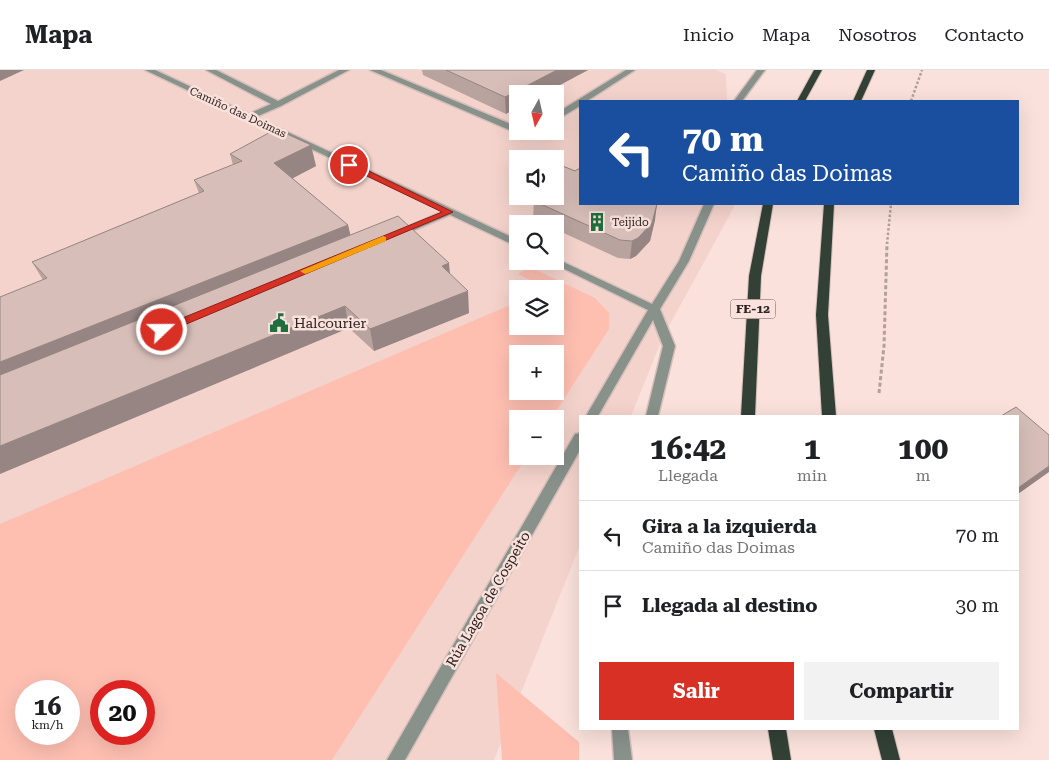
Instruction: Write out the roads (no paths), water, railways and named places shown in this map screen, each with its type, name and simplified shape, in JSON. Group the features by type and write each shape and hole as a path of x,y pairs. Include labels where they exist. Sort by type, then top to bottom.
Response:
{"highway":[{"path":"802,100 818,70"},
{"path":"857,100 871,70"},
{"name":"FE-12","path":"748,415 754,276 768,205"},
{"path":"829,415 822,315 830,205"},
{"path":"777,730 782,760"},
{"path":"883,730 891,760"}],"street":[{"name":"Camiño das Doimas","path":"149,70 509,240"},
{"path":"210,70 278,104"},
{"path":"249,117 346,70"},
{"path":"374,70 509,126"},
{"path":"584,100 631,70"},
{"path":"739,100 761,70"},
{"path":"564,112 579,103"},
{"path":"593,415 654,309 684,262 709,205"},
{"path":"385,238 449,212"},
{"path":"564,266 654,309 669,346 652,415"},
{"name":"Rúa Lagoa de Cospeito","path":"396,760 579,440"},
{"path":"620,730 623,760"}],"place":[{"name":"Teijido","path":"597,222"},
{"name":"Halcourier","path":"279,323"}]}
